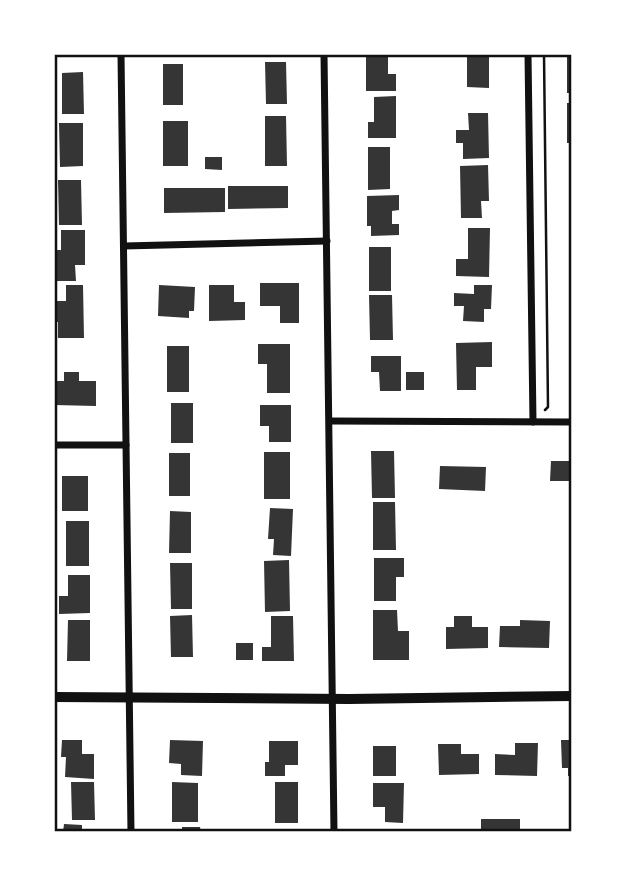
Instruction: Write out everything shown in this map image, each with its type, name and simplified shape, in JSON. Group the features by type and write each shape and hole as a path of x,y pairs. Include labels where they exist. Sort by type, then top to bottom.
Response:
{"street":[{"path":"121,54 131,832"},
{"path":"324,54 334,832"},
{"path":"528,54 533,422"},
{"path":"124,246 327,241"},
{"path":"330,421 572,422"},
{"path":"54,445 126,445"},
{"path":"54,697 333,699 572,696"}],"path":[{"path":"533,422 548,407 544,54"}],"building":[{"path":"366,54 388,54 388,74 396,74 396,91 366,91"},
{"path":"467,54 489,54 489,88 467,87"},
{"path":"567,54 572,54 572,93 567,93"},
{"path":"265,62 286,62 287,104 266,104"},
{"path":"163,64 183,64 183,105 163,105"},
{"path":"83,72 84,114 62,114 62,73"},
{"path":"396,96 396,138 368,138 368,122 374,122 374,97"},
{"path":"567,103 572,103 572,143 567,143"},
{"path":"468,113 488,113 489,158 463,159 463,143 456,143 456,130 469,130"},
{"path":"265,116 286,116 287,166 265,166"},
{"path":"163,121 188,121 188,166 163,166"},
{"path":"59,123 83,123 83,166 60,167"},
{"path":"368,147 390,147 390,189 368,190"},
{"path":"205,157 222,157 222,170 205,169"},
{"path":"488,165 489,201 481,201 482,218 461,218 460,166"},
{"path":"58,180 81,180 82,225 59,225"},
{"path":"228,186 288,186 288,208 228,209"},
{"path":"164,188 225,188 225,212 164,213"},
{"path":"399,195 399,210 392,211 392,224 399,224 399,235 371,236 371,226 367,226 367,196"},
{"path":"468,228 490,228 489,277 456,276 456,259 468,259"},
{"path":"61,230 85,230 85,265 75,265 76,281 55,281 54,250 61,250"},
{"path":"369,247 391,247 391,291 369,291"},
{"path":"260,283 299,283 299,323 280,323 280,306 260,306"},
{"path":"66,285 83,285 84,338 58,338 58,322 54,322 54,301 66,301"},
{"path":"159,285 195,287 194,311 189,311 189,318 158,316"},
{"path":"209,285 234,285 234,302 245,302 245,320 209,321"},
{"path":"474,285 492,285 491,309 484,309 484,322 463,321 464,306 454,306 454,293 474,294"},
{"path":"369,295 392,295 393,340 370,340"},
{"path":"492,342 492,367 476,367 476,390 457,390 456,343"},
{"path":"258,344 290,344 290,393 267,393 267,364 258,364"},
{"path":"167,346 189,346 189,392 167,392"},
{"path":"371,356 401,356 401,391 380,391 379,372 371,372"},
{"path":"64,372 79,372 79,381 96,381 96,406 54,405 55,381 64,381"},
{"path":"406,372 424,372 424,390 406,390"},
{"path":"171,403 193,403 193,443 171,443"},
{"path":"260,405 291,405 291,442 269,442 269,426 260,426"},
{"path":"371,451 394,451 395,498 372,498"},
{"path":"264,452 290,452 290,499 264,499"},
{"path":"169,453 190,453 190,496 169,496"},
{"path":"551,461 572,461 572,481 550,481"},
{"path":"440,466 486,467 485,491 439,489"},
{"path":"62,476 88,476 88,511 62,511"},
{"path":"373,502 395,502 396,550 373,550"},
{"path":"270,508 293,509 291,556 273,555 274,539 268,539"},
{"path":"170,511 191,512 191,553 169,553"},
{"path":"66,521 89,521 89,566 66,566"},
{"path":"374,558 404,558 404,577 396,577 396,601 374,601"},
{"path":"289,560 290,611 265,612 264,561"},
{"path":"170,563 192,563 192,609 171,609"},
{"path":"68,575 90,575 90,613 59,614 59,596 68,596"},
{"path":"373,610 397,610 398,631 409,631 409,660 373,660"},
{"path":"192,615 193,657 171,657 170,616"},
{"path":"271,616 293,616 294,661 262,661 262,647 271,647"},
{"path":"454,616 472,616 472,627 488,627 488,648 446,649 446,627 454,627"},
{"path":"68,620 90,620 90,661 67,661"},
{"path":"520,620 550,621 549,648 499,647 500,626 520,626"},
{"path":"236,643 253,643 253,660 236,660"},
{"path":"62,740 82,740 82,754 94,754 94,779 65,777 66,757 61,757"},
{"path":"170,740 203,741 202,776 181,775 181,764 169,763"},
{"path":"561,740 572,740 572,776 568,776 568,768 562,768"},
{"path":"269,741 298,741 298,765 285,765 285,776 265,776 265,762 269,762"},
{"path":"515,743 538,743 537,776 495,775 495,754 515,755"},
{"path":"438,744 461,744 461,754 479,754 479,774 439,775"},
{"path":"373,746 396,746 396,776 373,776"},
{"path":"71,782 94,782 95,820 72,820"},
{"path":"172,782 198,783 198,822 172,822"},
{"path":"275,782 298,782 298,823 275,823"},
{"path":"373,783 404,783 403,823 385,822 385,807 373,807"},
{"path":"481,819 520,819 520,832 481,832"},
{"path":"64,824 82,825 82,832 63,832"},
{"path":"182,827 200,827 201,832 182,832"}]}
